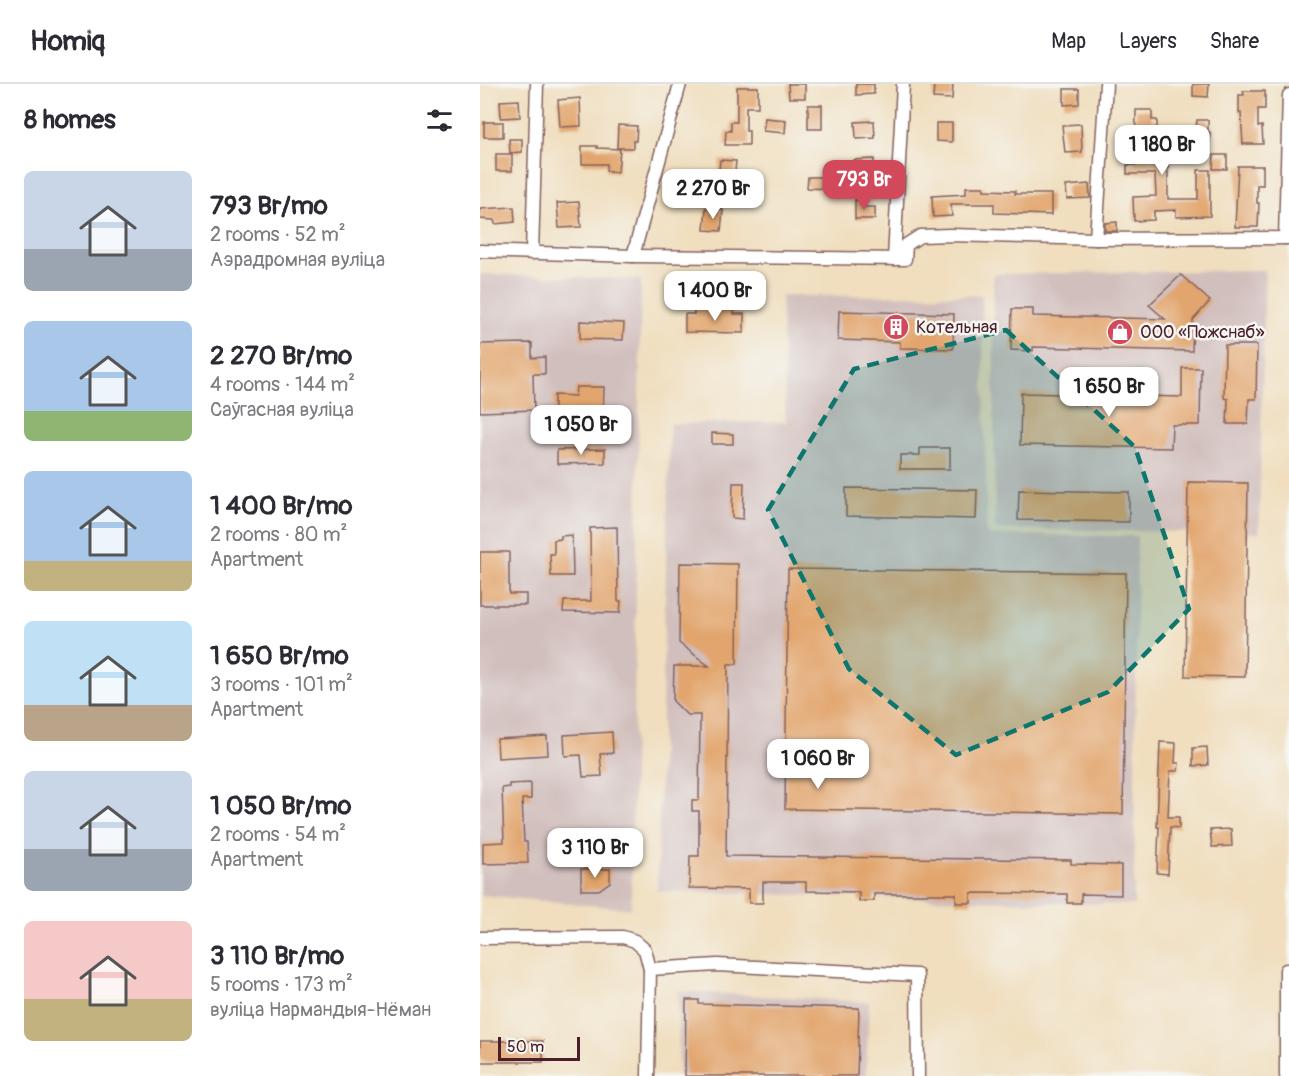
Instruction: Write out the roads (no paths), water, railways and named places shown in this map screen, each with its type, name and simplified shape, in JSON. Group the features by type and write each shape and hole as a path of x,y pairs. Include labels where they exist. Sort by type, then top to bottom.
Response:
{"street":[{"path":"532,253 537,84"},
{"path":"633,256 680,84"},
{"path":"894,259 903,84"},
{"path":"1096,239 1106,84"},
{"path":"480,251 633,256 905,259 906,245 920,236 1096,239 1287,238 1289,95"},
{"path":"480,938 623,937 635,941 645,950 650,969 648,1076"},
{"path":"650,969 717,965 917,975 918,1076"},
{"path":"1286,1076 1286,970 1289,970"}],"place":[{"name":"Котельная","path":"896,327"},
{"name":"ООО «Пожснаб»","path":"1120,332"}]}
